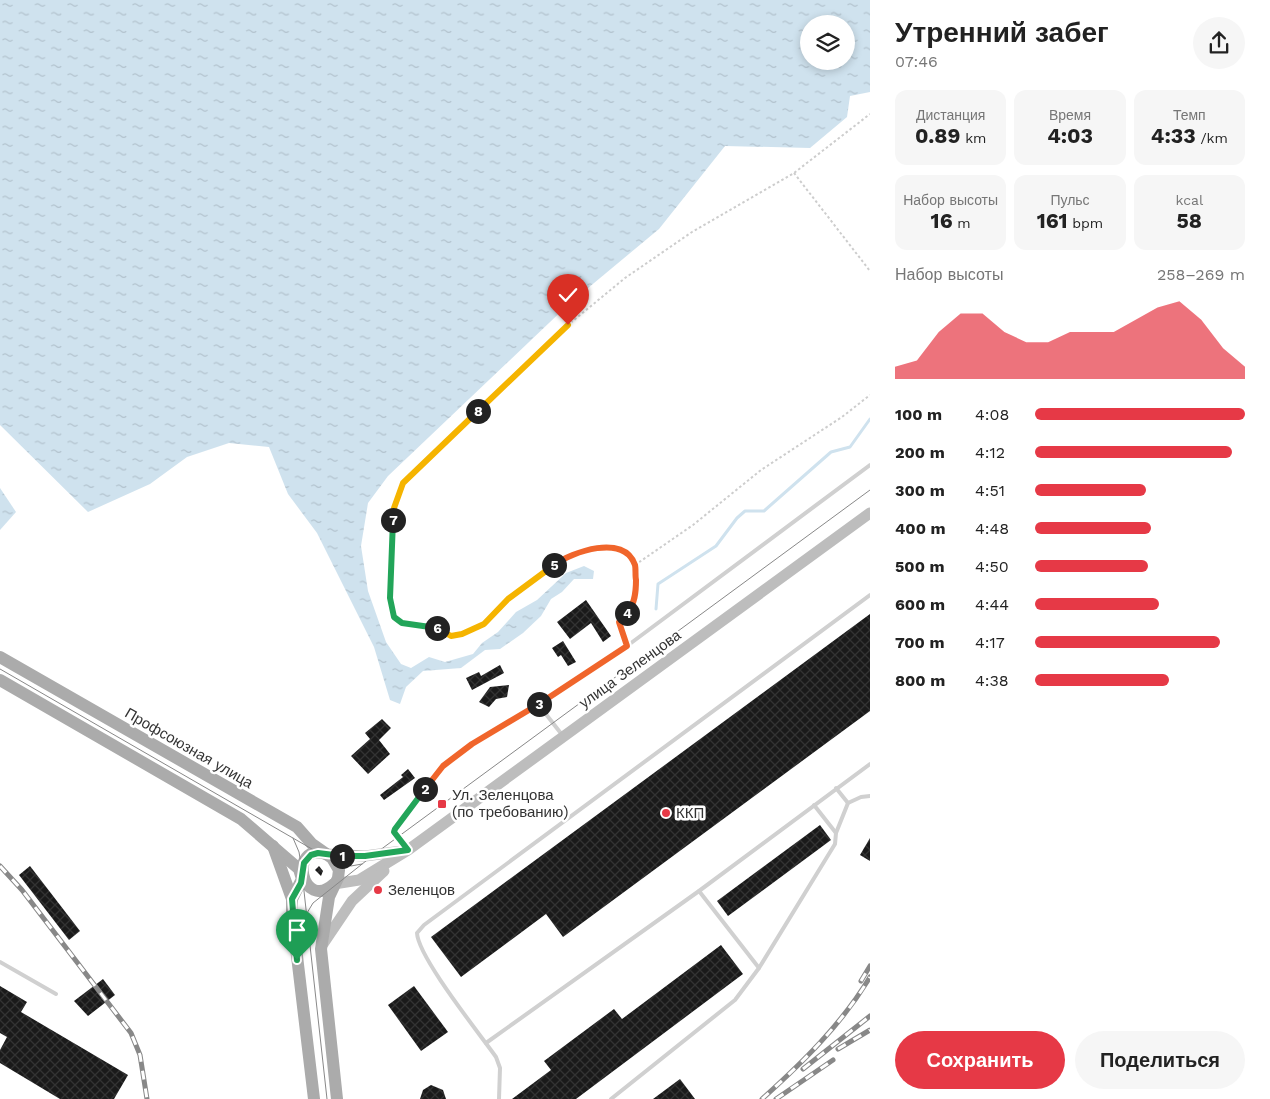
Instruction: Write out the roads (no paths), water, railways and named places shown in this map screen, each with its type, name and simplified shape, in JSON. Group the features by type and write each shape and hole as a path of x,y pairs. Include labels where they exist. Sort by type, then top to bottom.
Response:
{"main road":[{"name":"улица Зеленцова","path":"333,885 358,880 408,850 870,512"},
{"name":"Профсоюзная улица","path":"0,657 297,827 336,861 338,878 333,885 324,915 321,949 337,1099"},
{"path":"0,680 241,819 296,866 308,885 315,889 324,890 333,885"},
{"path":"272,844 292,899 314,1099"},
{"name":"улица Зеленцова","path":"326,854 365,856 408,850"},
{"path":"321,949 332,928 352,901 408,850"},
{"path":"292,899 301,883 306,860 311,855 326,854"}],"lane":[{"path":"408,850 394,832 395,829 443,766 472,744 627,646 870,465"},
{"path":"498,1099 500,1068 496,1057 435,970 418,941 417,933 870,595"},
{"path":"538,704 564,736"},
{"path":"486,1043 700,891 870,764"},
{"path":"836,788 848,803"},
{"path":"848,803 870,796"},
{"path":"611,1099 735,1000 759,968 835,844 836,833 848,803"},
{"path":"814,805 836,833"},
{"path":"700,891 759,968"},
{"path":"0,962 56,994"}],"water":[{"path":"0,0 870,0 870,92 850,96 847,117 810,148 725,146 659,229 570,303 388,476 368,503 361,546 368,591 386,642 401,664 411,668 429,657 445,662 473,654 482,643 498,632 516,612 537,600 566,573 584,566 594,571 593,579 574,579 562,592 551,599 541,616 523,633 500,649 485,650 461,668 423,671 406,687 400,704 390,700 374,647 317,533 288,494 269,447 229,443 187,457 150,484 88,512 0,425"},
{"path":"0,488 16,512 0,530"}],"waterway":[{"path":"656,609 658,584 716,546 737,518 745,511 764,511 831,452 850,447 870,419"}],"tram line":[{"path":"304,928 307,913 313,903 376,853 870,490"},
{"path":"0,669 331,860 351,866 362,864"},
{"path":"293,838 299,852 301,864 327,1099"}],"railway":[{"path":"0,866 22,890 131,1033 140,1055 147,1099"},
{"path":"861,981 870,966"},
{"path":"762,1099 821,1042 847,1011 870,977"},
{"path":"803,1069 870,1016"},
{"path":"838,1049 870,1030"},
{"path":"776,1099 833,1060"}],"place":[{"name":"Ул. Зеленцова (по требованию)","path":"442,804"},
{"name":"ККП","path":"666,813"},
{"name":"Зеленцов","path":"378,890"}]}
